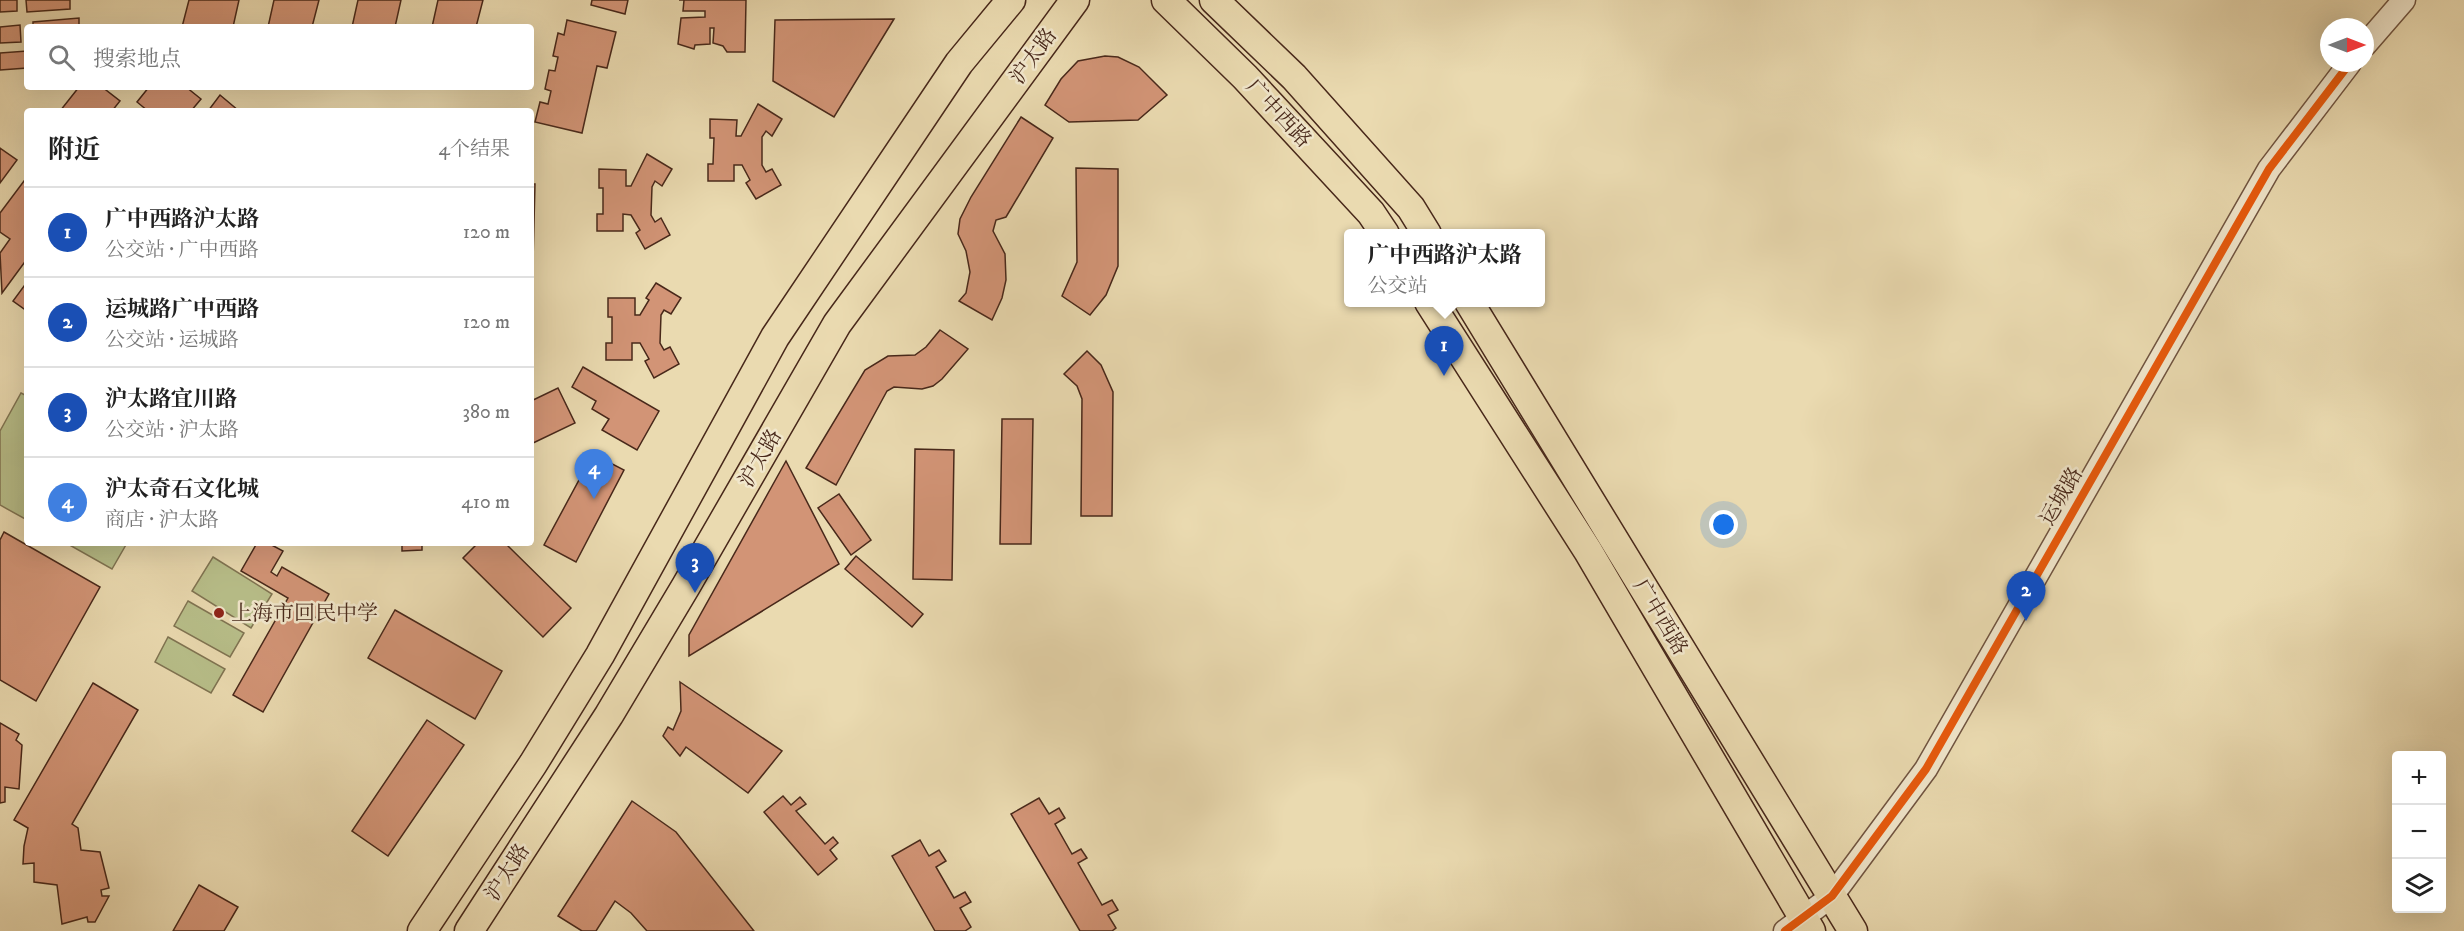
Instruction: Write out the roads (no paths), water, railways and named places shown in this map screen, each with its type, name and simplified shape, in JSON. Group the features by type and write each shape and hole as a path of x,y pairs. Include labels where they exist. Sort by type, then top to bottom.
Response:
{"main road":[{"name":"沪太路","path":"422,931 533,764 600,655 775,337 959,63 1011,0"},
{"name":"沪太路","path":"469,931 609,715 837,324 1075,0"},
{"name":"广中西路","path":"1166,0 1245,77 1371,213 1381,229"},
{"name":"广中西路","path":"1214,0 1294,77 1411,208 1423,229"},
{"name":"广中西路","path":"1432,307 1588,551 1800,926"},
{"name":"广中西路","path":"1471,307 1853,931"}],"street":[{"path":"2374,35 2404,0"},
{"name":"运城路","path":"1800,926 1832,897 1926,770 2269,169 2343,72"}],"place":[{"name":"广中西路沪太路","path":"1444,376"},
{"name":"沪太奇石文化城","path":"594,499"},
{"name":"沪太路宜川路","path":"695,593"},
{"name":"上海市回民中学","path":"219,613"},
{"name":"运城路广中西路","path":"2026,621"}]}
